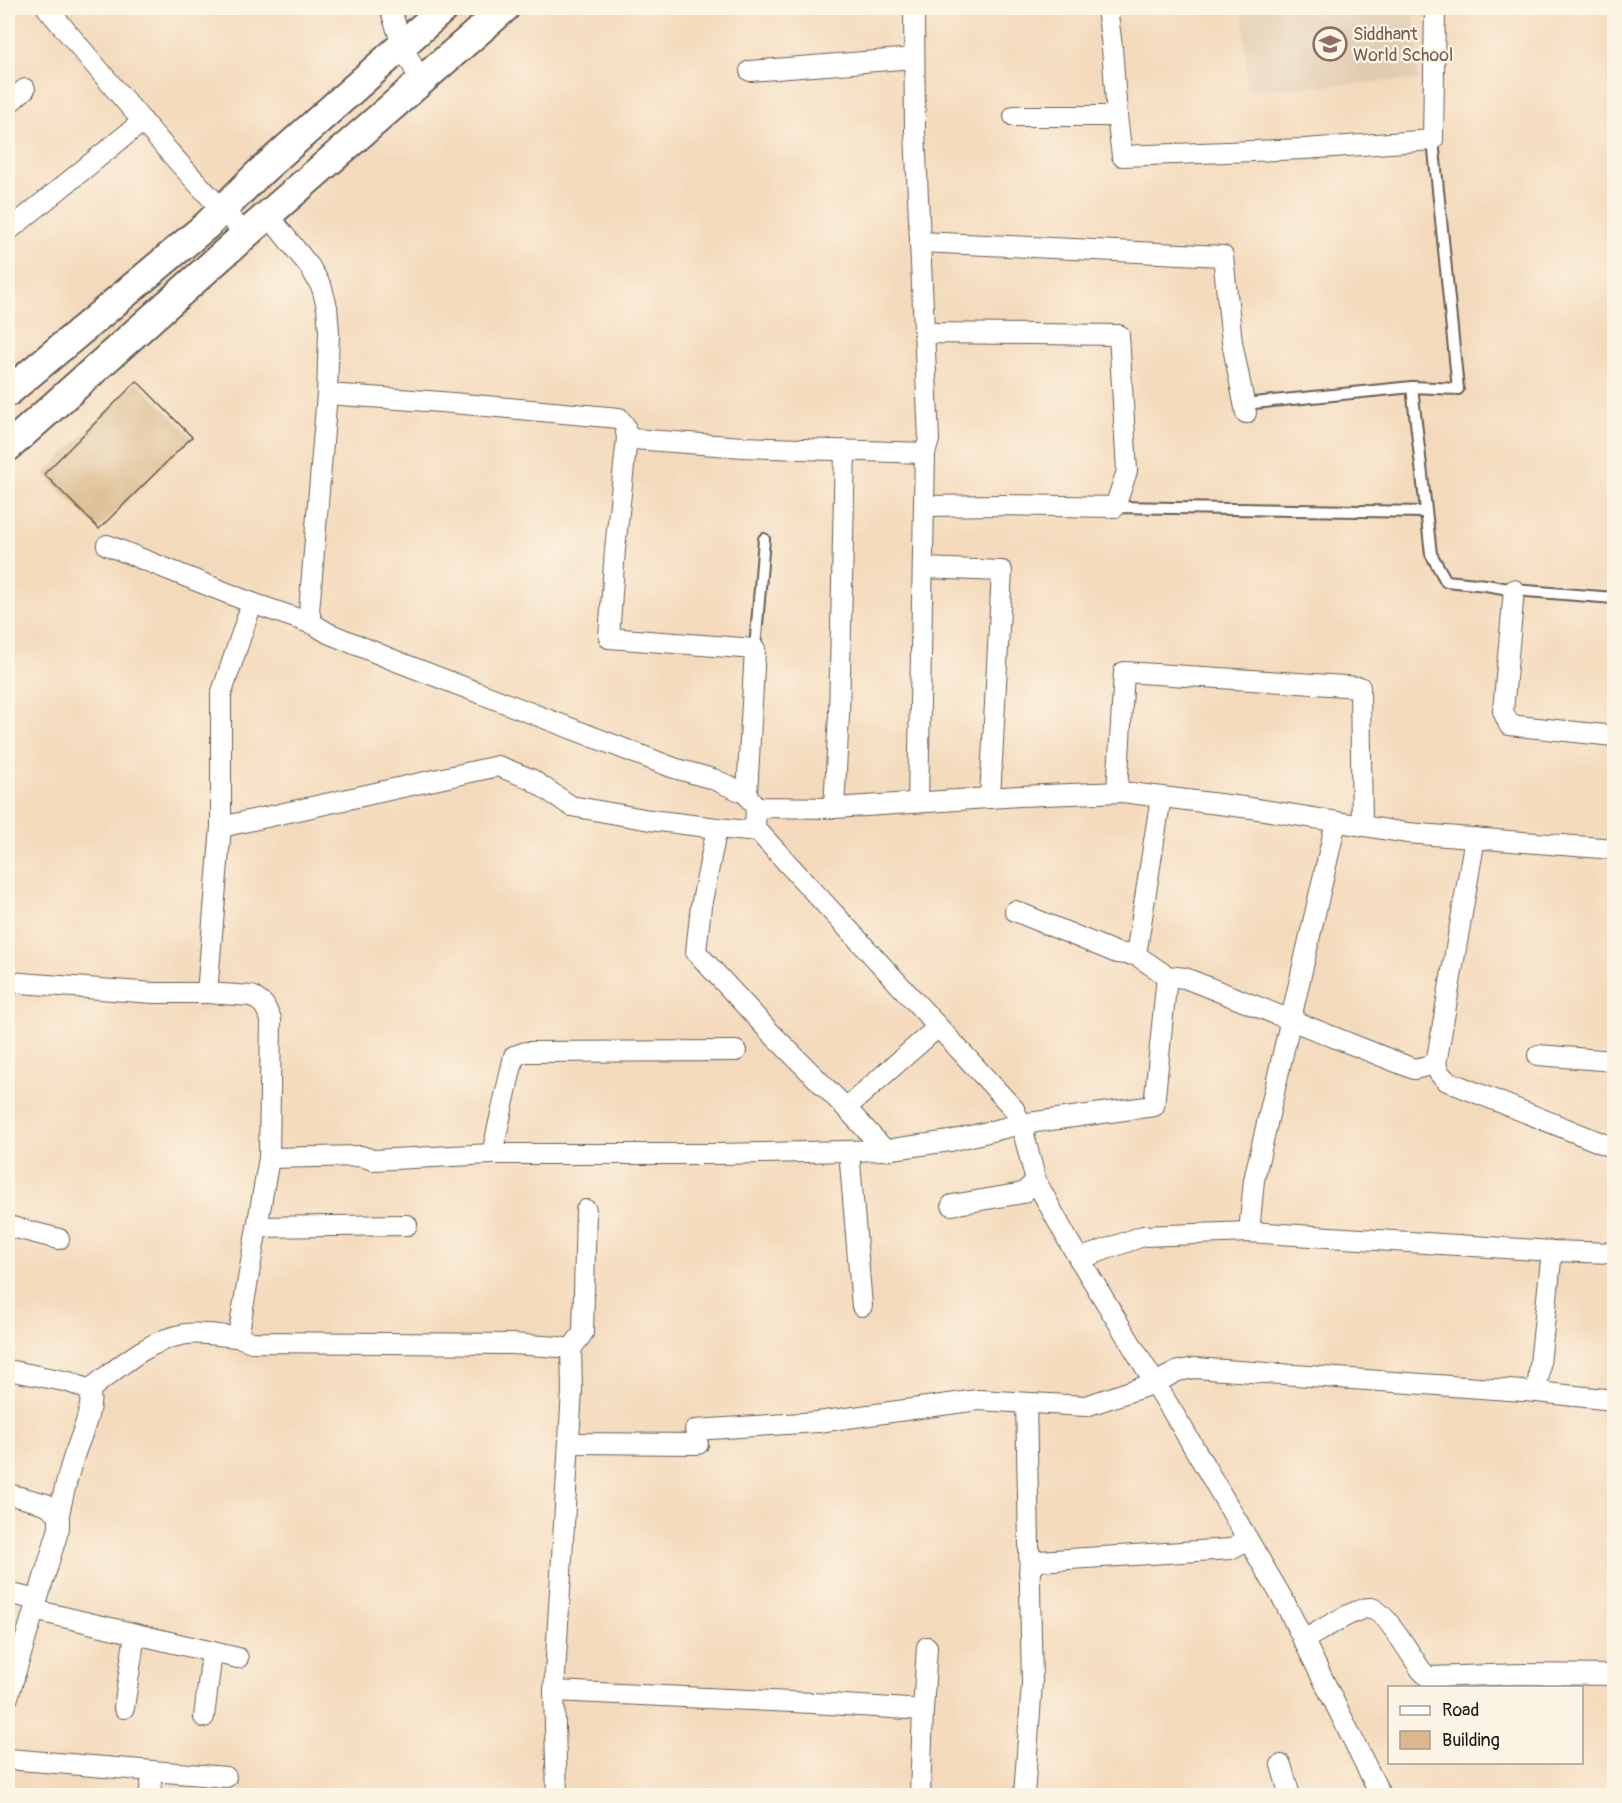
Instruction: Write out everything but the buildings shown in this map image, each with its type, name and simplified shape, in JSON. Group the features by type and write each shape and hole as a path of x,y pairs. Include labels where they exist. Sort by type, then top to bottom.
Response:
{"street":[{"path":"47,8 142,121 246,234"},
{"path":"390,8 402,45 421,82"},
{"path":"8,392 207,225 257,176 444,8"},
{"path":"8,447 246,234 506,8"},
{"path":"914,8 915,131 929,440 925,453 918,802"},
{"path":"1107,8 1122,156 1433,141 1435,8"},
{"path":"750,71 914,58"},
{"path":"8,104 25,89"},
{"path":"1014,116 1117,116"},
{"path":"8,231 142,121"},
{"path":"268,215 300,252 322,288 327,307 329,332 327,394 310,585 309,612 313,624"},
{"path":"920,242 1223,256 1232,342 1245,409"},
{"path":"924,333 1119,335 1127,471 1115,507 925,506"},
{"path":"327,394 619,418 626,426 627,438 615,549 609,638 755,649 751,800 755,828 1014,1109 1021,1124 1036,1181 1079,1259 1284,1601 1381,1796"},
{"path":"627,438 743,447 925,453"},
{"path":"834,808 839,715 845,450"},
{"path":"107,545 252,603 313,624 328,633 396,661 675,768 713,779 751,800 834,808 1117,792 1251,808 1407,833 1614,849"},
{"path":"923,568 1002,571 990,798"},
{"path":"1514,590 1503,711 1509,725 1614,736"},
{"path":"207,993 221,827 221,695 252,603"},
{"path":"1117,792 1124,672 1360,687 1362,826"},
{"path":"221,827 498,766 531,779 571,806 650,820 748,831 755,828"},
{"path":"1136,955 1161,797"},
{"path":"1249,1232 1254,1180 1336,822"},
{"path":"717,828 701,906 696,952 885,1150"},
{"path":"1475,838 1436,1064 1439,1073 1447,1081 1614,1148"},
{"path":"1015,911 1117,953 1136,955 1167,976 1185,978 1414,1069 1436,1064"},
{"path":"269,1158 362,1156 373,1160 492,1154 720,1154 885,1150 950,1142 1021,1124 1154,1106 1167,976"},
{"path":"8,982 153,993 252,996 264,1005 271,1019 269,1158 238,1337"},
{"path":"846,1108 938,1027"},
{"path":"492,1154 514,1056 526,1052 736,1051"},
{"path":"1538,1055 1614,1061"},
{"path":"849,1151 862,1306"},
{"path":"952,1205 1023,1193 1036,1181"},
{"path":"557,1796 554,1690 572,1390 571,1349 583,1333 586,1210"},
{"path":"8,1226 59,1239"},
{"path":"257,1227 407,1226"},
{"path":"1079,1259 1143,1236 1249,1232 1614,1253"},
{"path":"1537,1392 1552,1251"},
{"path":"89,1390 123,1364 159,1341 187,1334 238,1337 252,1342 512,1344 571,1349"},
{"path":"569,1443 697,1437 978,1400 1086,1406 1155,1383 1178,1371 1195,1368 1537,1392 1614,1400"},
{"path":"8,1370 69,1382 89,1390 91,1396 88,1415 72,1460 59,1515 59,1528 8,1698"},
{"path":"1024,1796 1032,1683 1026,1403"},
{"path":"8,1494 46,1504 59,1515"},
{"path":"1029,1572 1038,1562 1230,1549 1248,1540"},
{"path":"8,1593 36,1605 135,1634 238,1658"},
{"path":"1303,1640 1361,1608 1373,1608 1383,1614 1428,1677 1523,1674 1614,1676"},
{"path":"124,1708 135,1634"},
{"path":"920,1796 927,1647"},
{"path":"204,1717 212,1652"},
{"path":"554,1690 923,1710"},
{"path":"8,1759 226,1777"},
{"path":"1281,1765 1290,1796"},
{"path":"149,1796 153,1771"}],"lane":[{"path":"1245,409 1412,387 1458,389 1433,141"},
{"path":"1412,387 1431,554 1446,581 1514,590 1614,598"},
{"path":"1115,507 1426,512"},
{"path":"755,649 764,538"}],"shaded area":[{"name":"Siddhant World School","path":"1242,8 1414,8 1418,80 1248,90"}],"place":[{"name":"Siddhant World School","path":"1330,44"}]}
